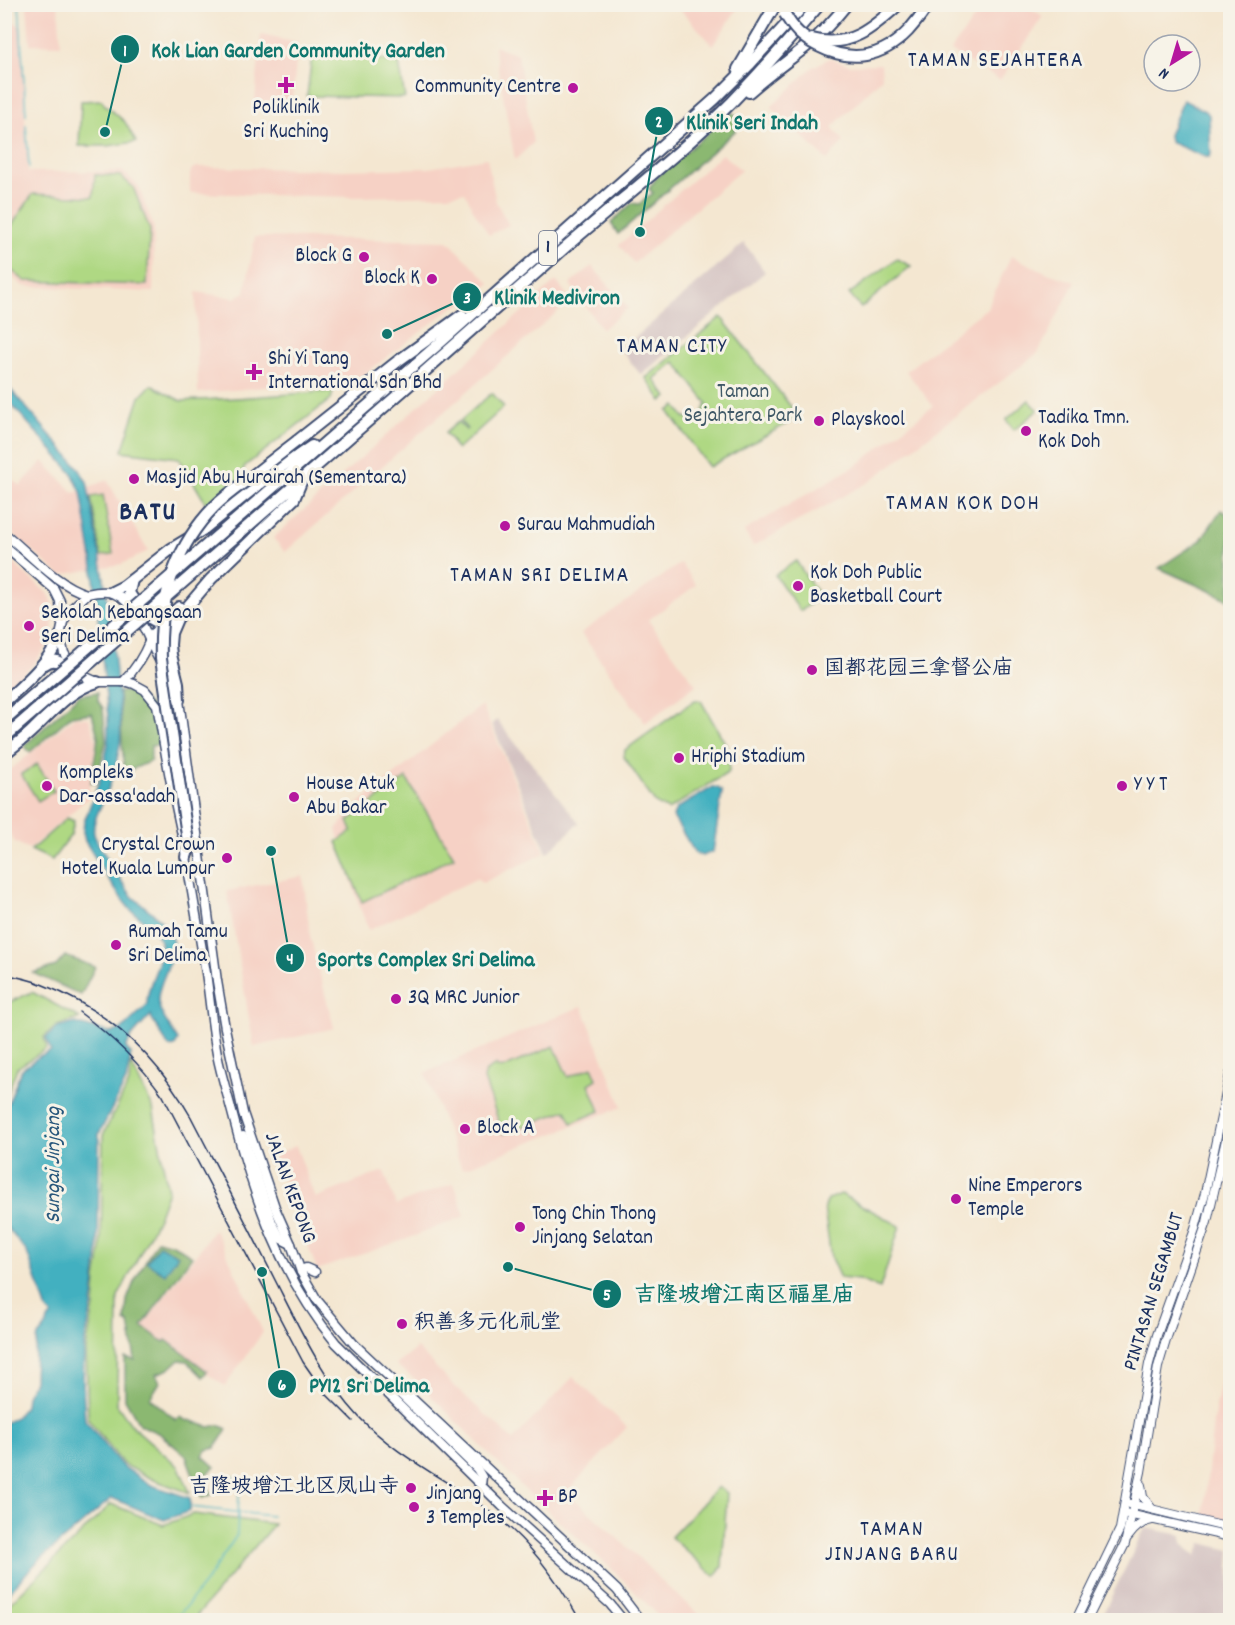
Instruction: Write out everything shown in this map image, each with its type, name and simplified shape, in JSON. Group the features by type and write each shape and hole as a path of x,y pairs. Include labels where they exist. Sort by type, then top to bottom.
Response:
{"highway":[{"path":"715,99 747,56 776,4"},
{"name":"1","path":"4,720 522,270 715,99 805,4"},
{"name":"1","path":"4,738 697,135 732,102 819,4"},
{"path":"697,135 808,44 847,4"},
{"path":"783,9 796,27 812,39 840,41 862,33 881,21 899,4"},
{"path":"783,9 791,26 806,40 834,53 859,56 873,54 895,42 915,23 928,4"},
{"path":"186,857 188,842 161,659 161,629 166,595 173,571 187,543 214,506 398,361 522,270"},
{"path":"111,592 124,586 171,549 204,529 275,471 318,443 327,440"},
{"path":"179,700 178,684 171,655 171,633 180,615 211,579 294,499 302,480"},
{"path":"150,640 201,583 211,579"},
{"path":"132,580 129,593 145,613 157,622 169,618"},
{"path":"40,668 51,654 60,632"},
{"path":"4,702 47,661 54,660 65,667 73,680 71,687 49,714"},
{"path":"4,754 69,696 87,685 100,683"}],"main road":[{"path":"4,533 61,581 74,589 89,593 111,592 123,599 137,614 150,640 141,662 123,682"},
{"path":"4,546 50,584 56,592 61,610 60,632 64,653 73,667 81,674 100,683 134,684 145,690 157,705"},
{"path":"60,632 69,611 89,593"},
{"name":"JALAN KEPONG","path":"150,640 179,700 217,981 243,1113 276,1210 301,1272 328,1314 354,1344 616,1590 640,1620"},
{"path":"157,705 157,694 160,687 168,686 179,700"},
{"name":"JALAN KEPONG","path":"157,705 186,857 217,1056 246,1164 276,1248 298,1290 336,1343 511,1514 610,1604 623,1620"},
{"name":"PINTASAN SEGAMBUT","path":"1087,1620 1125,1544 1128,1514 1126,1503 1149,1365 1205,1193 1230,1074"},
{"path":"227,1094 272,1221 281,1239 288,1241 284,1247 286,1257 298,1290"},
{"path":"1212,1160 1230,1099"},
{"name":"PINTASAN SEGAMBUT","path":"1076,1620 1120,1529 1135,1505 1158,1367 1207,1222 1230,1122"},
{"path":"301,1272 306,1268 315,1272"},
{"path":"382,1371 409,1402 477,1469 482,1477 481,1485"},
{"path":"1141,1472 1142,1492 1153,1510"},
{"path":"1126,1503 1230,1528"},
{"path":"1128,1514 1230,1537"},
{"path":"1125,1544 1138,1526 1146,1521 1154,1520"}],"shaded area":[{"path":"27,5 58,5 61,45 30,44"},
{"path":"676,5 740,5 713,45"},
{"path":"984,5 1024,5 1043,16 1000,80 950,51"},
{"path":"4,16 20,26 28,172 122,171 138,185 154,228 153,292 23,286 5,271"},
{"path":"261,35 298,43 292,102 255,101"},
{"path":"494,46 518,55 533,143 515,160"},
{"path":"830,58 850,65 881,64 882,78 832,127 844,141 827,160 771,107 813,67"},
{"path":"722,154 741,170 634,263 619,245"},
{"path":"487,158 496,202 509,225 489,235 465,192 448,195 355,197 190,193 190,174 192,169 198,167 345,170 429,168"},
{"path":"255,237 448,241 490,283 476,296 452,308 358,379 198,393 196,292 235,298 245,292"},
{"path":"744,243 765,272 641,375 621,350"},
{"path":"1011,256 1050,274 1075,282 1038,353 869,482 753,546 744,531 857,465 933,406 906,371 987,308"},
{"path":"592,266 628,308 602,329 570,284"},
{"path":"556,281 571,300 285,552 273,538"},
{"path":"43,461 74,493 107,480 148,551 122,564 60,575 5,527 4,473 20,486"},
{"name":"Sekolah Kebangsaan Seri Delima","path":"11,561 48,594 55,612 50,641 33,665 5,691 4,565"},
{"path":"681,563 696,585 648,620 696,685 645,723 581,633"},
{"path":"482,705 545,853 482,883 478,878 369,930 336,829 360,802"},
{"name":"Kompleks Dar-assa'adah","path":"75,717 89,718 96,740 88,798 29,849 15,842 5,826 4,775"},
{"path":"497,720 579,823 547,853 492,724"},
{"path":"303,876 310,936 334,1028 254,1047 227,891"},
{"path":"582,1006 622,1107 462,1169 425,1073"},
{"path":"296,1146 315,1198 384,1171 396,1205 454,1183 465,1216 317,1270 274,1155"},
{"path":"215,1229 263,1332 225,1386 141,1329"},
{"path":"1230,1332 1230,1523 1203,1517 1213,1423"},
{"path":"417,1348 513,1440 573,1377 627,1427 567,1492 700,1615 702,1620 660,1620 621,1578 518,1483 412,1377 396,1365"},
{"path":"1145,1528 1182,1535 1182,1544 1196,1555 1196,1558 1202,1543 1230,1550 1230,1620 1100,1620"}],"green space":[{"path":"313,47 399,63 405,98 307,96"},
{"path":"102,100 125,122 136,142 108,146 79,146 81,101"},
{"path":"732,112 737,117 735,131 618,234 611,223 632,203 639,204 653,193 649,189 657,177"},
{"path":"95,175 120,176 133,187 150,230 147,285 25,281 5,265 10,255 5,250 5,235 33,194 93,197"},
{"path":"897,259 911,266 861,308 849,294"},
{"name":"Taman Sejahtera Park","path":"721,317 799,417 709,467 668,411 676,406 684,417 695,420 702,414 707,403 675,362 654,379 667,397 662,401 646,378"},
{"path":"151,385 181,401 333,391 331,399 245,466 238,480 207,505 179,458 122,451 140,397"},
{"path":"492,393 504,407 457,450 445,433 458,422 466,430 460,421"},
{"path":"1029,400 1038,410 1014,430 1006,420"},
{"path":"103,495 113,554 101,556 91,497"},
{"path":"1221,510 1230,516 1230,600 1159,568 1201,540"},
{"name":"Kok Doh Public Basketball Court","path":"796,561 820,597 800,611 775,575"},
{"path":"131,691 152,707 157,721 160,745 151,746 151,761 124,773 119,692"},
{"path":"98,692 98,701 103,708 106,742 96,783 91,783 98,737 92,713 71,716 30,752 24,746 79,695"},
{"name":"Hriphi Stadium","path":"695,700 701,701 729,750 729,772 668,810 655,803 624,757 625,750"},
{"path":"37,764 54,791 38,801 21,774"},
{"path":"406,778 454,857 362,902 337,842 352,831 348,821"},
{"path":"67,818 74,821 71,835 52,860 31,850"},
{"path":"65,956 95,967 81,995 33,973 56,966"},
{"path":"32,992 80,1018 57,1026 44,1037 47,1048 17,1068 5,1100 5,1004"},
{"path":"554,1046 568,1077 592,1067 597,1079 589,1084 600,1111 572,1123 566,1110 503,1134 484,1079 486,1071 496,1065 501,1069"},
{"path":"131,1064 153,1108 168,1191 158,1218 118,1297 117,1405 132,1426 179,1467 190,1493 154,1480 123,1464 88,1419 86,1348 101,1249 103,1135 129,1083"},
{"path":"841,1194 900,1226 880,1288 859,1280 840,1278 831,1258 824,1207 829,1199"},
{"path":"157,1240 173,1244 192,1256 142,1326 164,1342 166,1340 207,1371 203,1377 187,1361 179,1360 169,1369 156,1374 160,1382 150,1398 176,1420 180,1417 209,1427 219,1425 227,1429 215,1448 206,1450 203,1456 215,1467 204,1476 211,1495 202,1498 186,1456 160,1434 140,1425 125,1399 125,1358 135,1360 129,1323 125,1321 127,1300"},
{"path":"718,1487 727,1493 722,1567 714,1576 671,1537"},
{"path":"111,1504 163,1525 194,1514 274,1524 193,1620 5,1620 5,1608"}],"water":[{"path":"1183,100 1206,111 1209,115 1211,154 1209,157 1170,142 1169,135"},
{"name":"Sungai Jinjang","path":"5,383 78,467 87,482 108,608 121,729 116,765 96,816 94,834 132,896 165,926 173,946 158,1000 163,1015 178,1040 175,1046 169,1047 151,1015 131,1037 126,1048 131,1054 126,1081 99,1134 98,1250 92,1306 84,1346 85,1420 122,1466 151,1485 190,1498 190,1511 164,1520 112,1498 36,1563 5,1596 5,1423 16,1417 25,1406 26,1396 34,1381 38,1336 52,1315 47,1310 27,1252 5,1225 4,1115 21,1070 51,1051 46,1038 57,1028 75,1023 111,1033 122,1029 147,1005 149,989 161,950 155,932 129,908 117,892 85,841 83,832 84,822 102,774 108,744 108,717 92,559 81,492 72,473 5,397"},
{"path":"713,787 722,792 713,852 702,856 695,853 673,817 676,809"},
{"path":"159,1245 178,1255 165,1274 147,1262"}],"waterway":[{"path":"19,4 26,115"},
{"path":"26,125 29,167"},
{"path":"175,1620 207,1580 237,1535 239,1493 233,1476"},
{"path":"190,1507 272,1516"}],"railway":[{"path":"4,974 27,979 65,994 108,1021 146,1054 191,1117 302,1333 322,1368 346,1402 373,1431 389,1444 488,1510 516,1534 551,1574 580,1620"},
{"path":"79,1012 125,1051 163,1096 303,1362 324,1392 353,1421"}],"place":[{"name":"Poliklinik Sri Kuching","path":"286,85"},
{"name":"Community Centre","path":"573,88"},
{"name":"Kok Lian Garden Community Garden","path":"105,132"},
{"name":"Klinik Seri Indah","path":"640,232"},
{"name":"Block G","path":"364,257"},
{"name":"Block K","path":"432,279"},
{"name":"Klinik Mediviron","path":"387,334"},
{"name":"Shi Yi Tang International Sdn Bhd","path":"254,372"},
{"name":"Playskool","path":"819,421"},
{"name":"Tadika Tmn. Kok Doh","path":"1026,431"},
{"name":"Masjid Abu Hurairah (Sementara)","path":"134,479"},
{"name":"Surau Mahmudiah","path":"505,526"},
{"name":"Kok Doh Public Basketball Court","path":"798,586"},
{"name":"Sekolah Kebangsaan Seri Delima","path":"29,626"},
{"name":"国都花园三拿督公庙","path":"812,670"},
{"name":"Hriphi Stadium","path":"679,758"},
{"name":"Kompleks Dar-assa'adah","path":"47,786"},
{"name":"Y Y T","path":"1122,786"},
{"name":"House Atuk Abu Bakar","path":"294,797"},
{"name":"Sports Complex Sri Delima","path":"271,851"},
{"name":"Crystal Crown Hotel Kuala Lumpur","path":"227,858"},
{"name":"Rumah Tamu Sri Delima","path":"116,945"},
{"name":"3Q MRC Junior","path":"396,999"},
{"name":"Block A","path":"465,1129"},
{"name":"Nine Emperors Temple","path":"956,1199"},
{"name":"Tong Chin Thong Jinjang Selatan","path":"520,1227"},
{"name":"吉隆坡增江南区福星庙","path":"508,1267"},
{"name":"PY12 Sri Delima","path":"262,1272"},
{"name":"积善多元化礼堂","path":"402,1324"},
{"name":"吉隆坡增江北区凤山寺","path":"411,1488"},
{"name":"BP","path":"545,1498"},
{"name":"Jinjang 3 Temples","path":"414,1507"}],"district":[{"name":"TAMAN SEJAHTERA","path":"996,61"},
{"name":"TAMAN CITY","path":"672,347"},
{"name":"TAMAN KOK DOH","path":"963,504"},
{"name":"BATU","path":"148,513"},
{"name":"TAMAN SRI DELIMA","path":"540,576"},
{"name":"TAMAN JINJANG BARU","path":"892,1542"}]}
